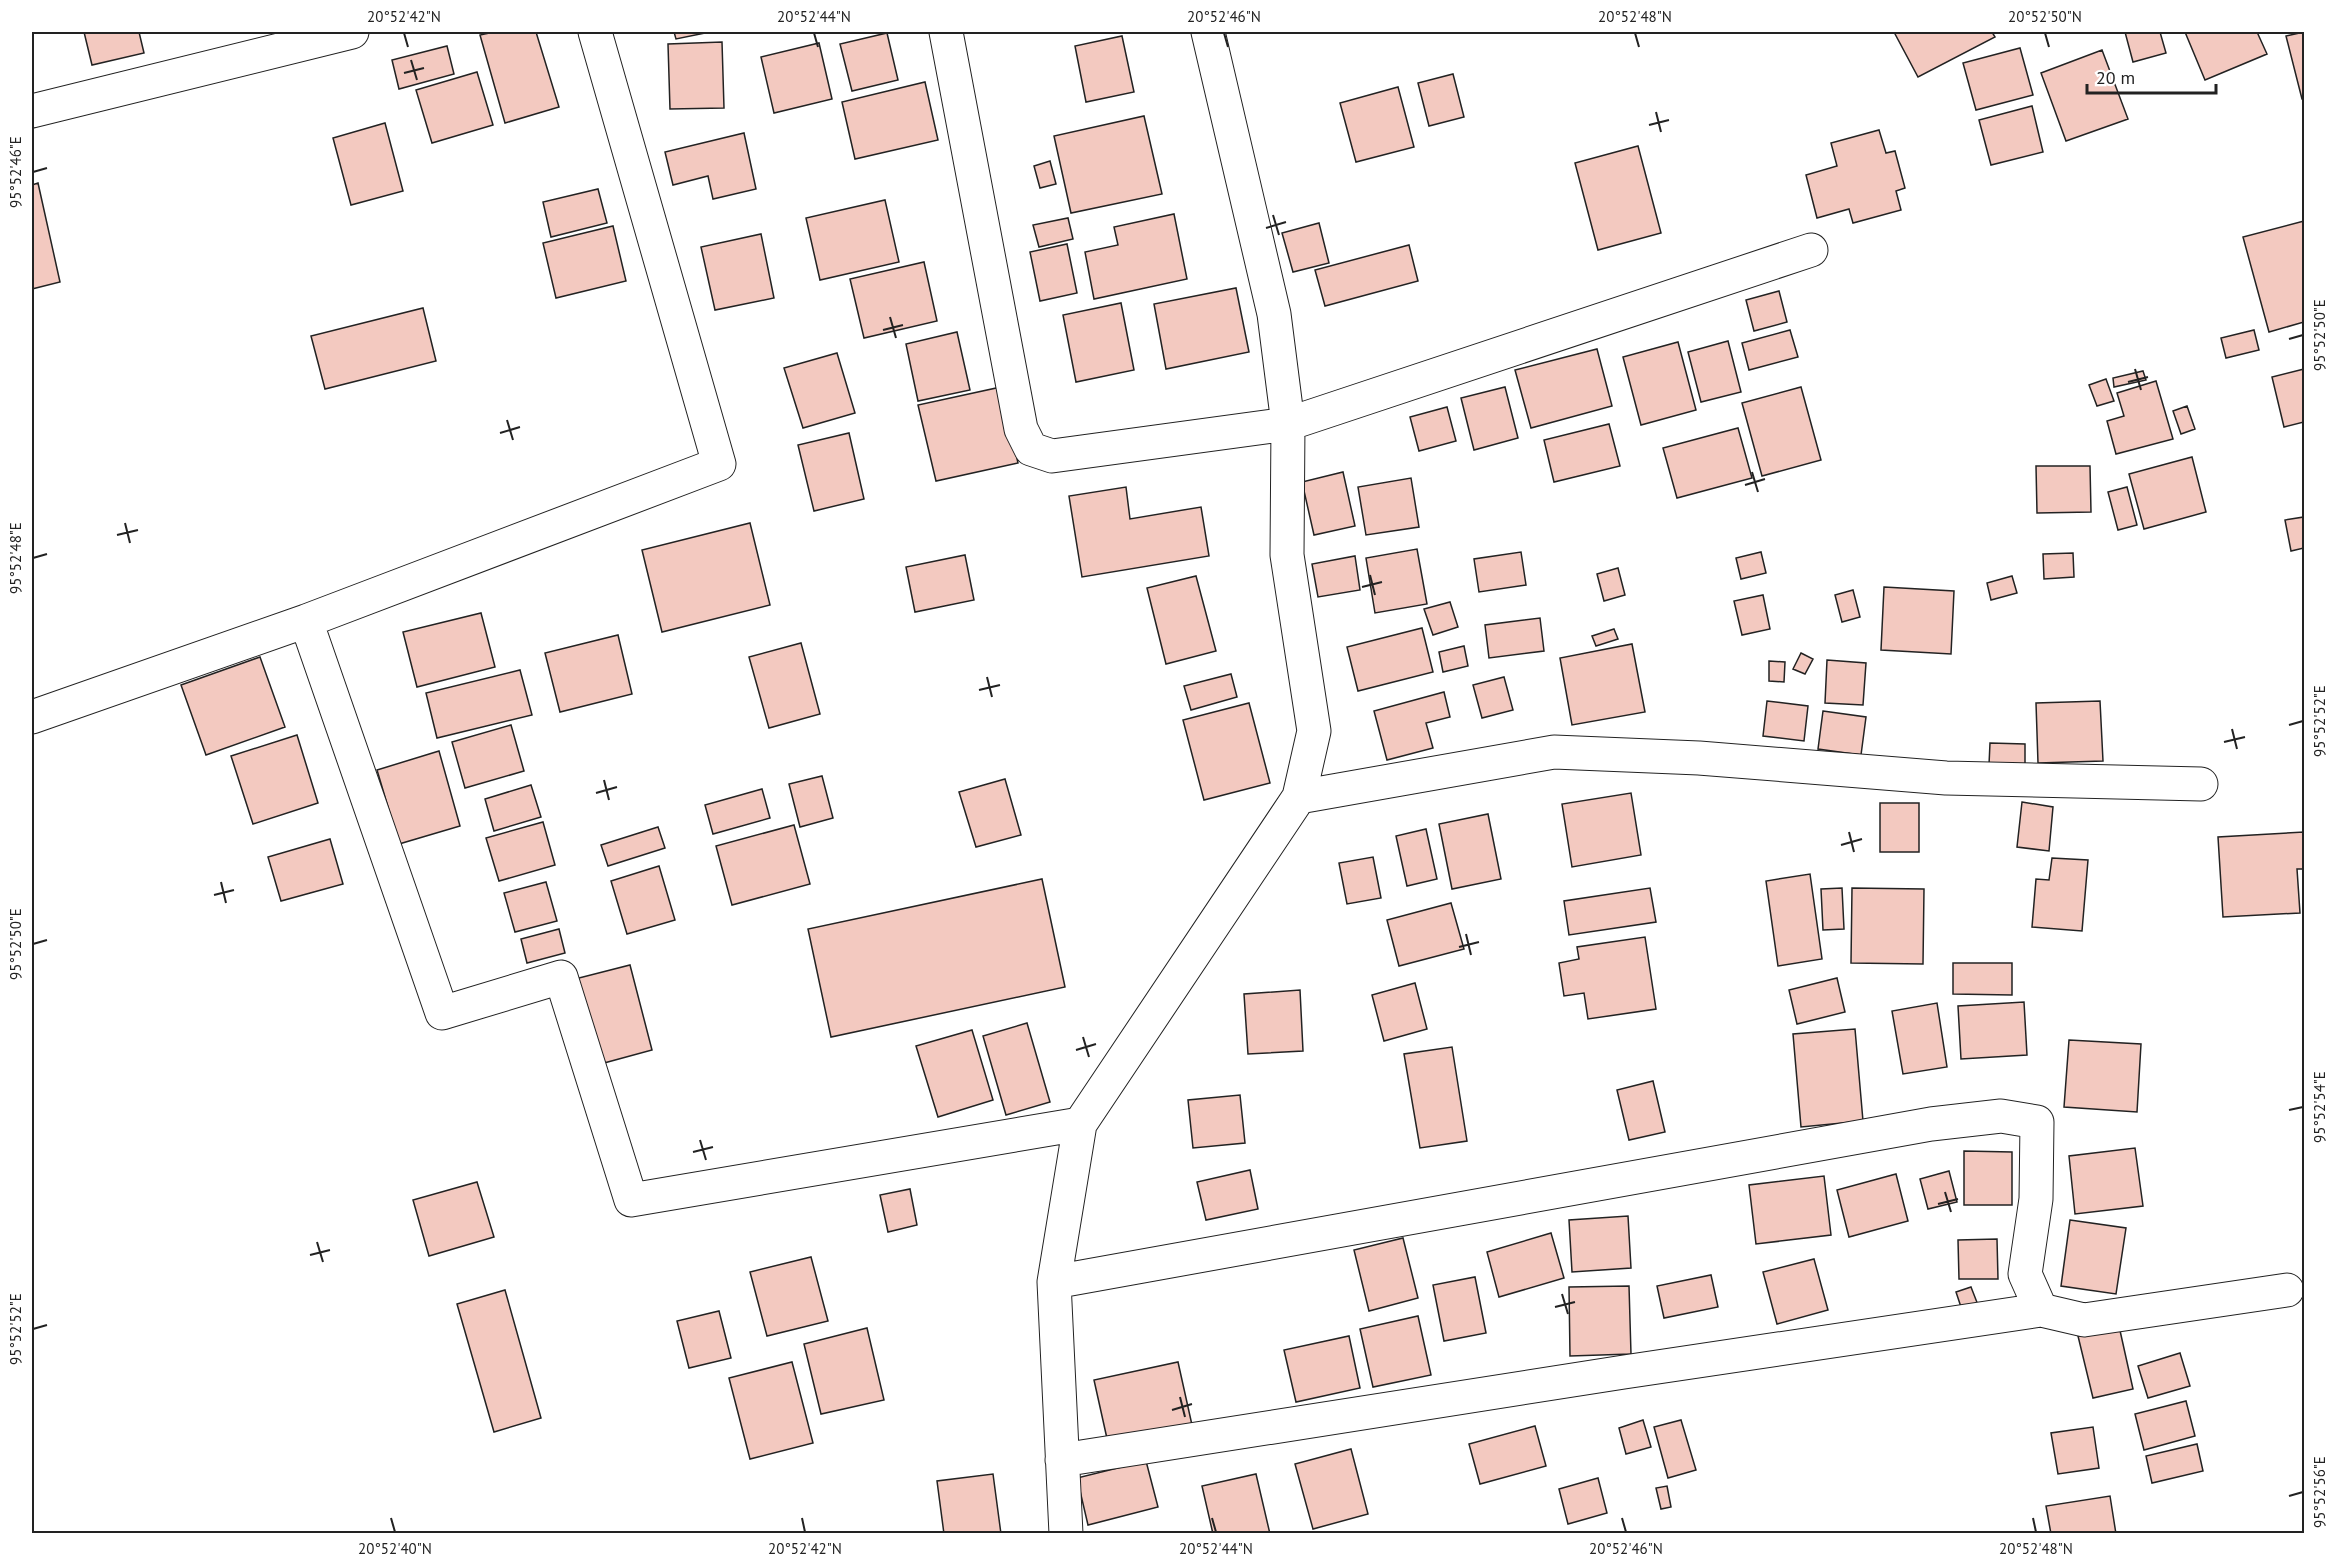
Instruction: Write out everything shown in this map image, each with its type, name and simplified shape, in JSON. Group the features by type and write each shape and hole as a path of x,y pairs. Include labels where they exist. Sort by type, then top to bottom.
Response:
{"street":[{"path":"32,111 352,32"},
{"path":"32,717 306,621 719,464 595,32"},
{"path":"946,32 1021,429 1031,449 1052,456 1288,424 1811,249"},
{"path":"1066,1533 1054,1282 1080,1124 1299,797 1314,731 1287,555 1288,424 1274,314 1208,32"},
{"path":"306,621 442,1013 561,977 631,1200 1080,1124"},
{"path":"1299,797 1554,752 1699,758 1946,778 2201,784"},
{"path":"1054,1282 1931,1124 2001,1116 2037,1122 2036,1199 2025,1274 2041,1310"},
{"path":"1062,1460 1636,1370 2041,1310 2084,1320 2287,1290"}],"building":[{"path":"84,32 139,32 144,53 92,65"},
{"path":"494,32 536,32 559,107 505,123 480,35"},
{"path":"674,32 710,32 676,39"},
{"path":"1894,32 1992,32 1995,37 1918,77"},
{"path":"2125,32 2160,32 2166,53 2133,62"},
{"path":"2185,32 2257,32 2267,54 2205,80"},
{"path":"2304,32 2304,99 2302,99 2286,36"},
{"path":"887,33 898,80 852,91 840,44"},
{"path":"1122,36 1134,92 1086,102 1075,46"},
{"path":"722,42 724,108 670,109 668,44"},
{"path":"819,43 832,99 774,113 761,57"},
{"path":"447,46 454,74 399,89 392,60"},
{"path":"2020,48 2033,95 1976,110 1963,63"},
{"path":"2102,50 2128,119 2066,141 2041,73"},
{"path":"477,72 493,125 432,143 416,90"},
{"path":"1453,74 1464,117 1429,126 1418,83"},
{"path":"925,82 938,140 855,159 842,102"},
{"path":"1398,87 1414,147 1356,162 1340,103"},
{"path":"2032,106 2043,152 1991,165 1979,120"},
{"path":"1144,116 1162,194 1071,213 1054,136"},
{"path":"385,123 403,191 351,205 333,138"},
{"path":"1879,130 1886,153 1895,151 1905,188 1896,191 1901,210 1853,223 1849,209 1817,218 1806,175 1837,166 1831,143"},
{"path":"744,133 756,189 713,199 708,176 673,185 665,152"},
{"path":"1638,146 1661,233 1598,250 1575,163"},
{"path":"1050,161 1056,184 1040,188 1034,166"},
{"path":"38,183 60,282 32,289 32,185"},
{"path":"598,189 607,223 551,237 543,202"},
{"path":"885,200 899,262 820,280 806,218"},
{"path":"1174,214 1187,279 1094,299 1085,252 1118,245 1114,227"},
{"path":"1068,218 1073,239 1039,247 1033,225"},
{"path":"2304,221 2304,322 2269,332 2243,237"},
{"path":"1319,223 1329,263 1293,272 1282,233"},
{"path":"613,226 626,281 556,298 543,243"},
{"path":"761,234 774,298 715,310 701,247"},
{"path":"1067,244 1077,293 1040,301 1030,252"},
{"path":"1409,245 1418,281 1325,306 1315,270"},
{"path":"924,262 937,321 864,338 850,279"},
{"path":"1236,288 1249,352 1166,369 1154,304"},
{"path":"1779,291 1787,322 1754,331 1746,300"},
{"path":"1121,303 1134,370 1076,382 1063,315"},
{"path":"423,308 436,361 325,389 311,336"},
{"path":"1790,330 1798,357 1749,370 1742,343"},
{"path":"2254,330 2259,350 2226,358 2221,338"},
{"path":"957,332 970,390 918,401 906,344"},
{"path":"1728,341 1741,392 1701,402 1688,352"},
{"path":"1678,342 1696,410 1641,425 1623,357"},
{"path":"1597,349 1612,406 1531,428 1515,370"},
{"path":"837,353 855,413 803,428 784,368"},
{"path":"2304,369 2304,422 2284,427 2272,377"},
{"path":"2143,371 2146,380 2114,387 2113,378"},
{"path":"2106,379 2114,401 2097,406 2089,385"},
{"path":"2156,381 2173,439 2116,454 2107,421 2124,416 2117,393"},
{"path":"1001,387 1018,463 936,481 918,405"},
{"path":"1505,387 1518,438 1474,450 1461,398"},
{"path":"1801,387 1821,460 1762,476 1742,403"},
{"path":"2187,406 2195,429 2181,434 2173,411"},
{"path":"1447,407 1456,441 1419,451 1410,417"},
{"path":"1609,424 1620,466 1554,482 1544,440"},
{"path":"1738,428 1752,478 1677,498 1663,448"},
{"path":"849,433 864,499 814,511 798,445"},
{"path":"2192,457 2206,512 2144,529 2129,474"},
{"path":"2036,466 2090,466 2091,512 2037,513"},
{"path":"1343,472 1355,526 1314,535 1302,482"},
{"path":"1411,478 1419,527 1366,535 1358,487"},
{"path":"1126,487 1130,519 1201,507 1209,556 1082,577 1069,496"},
{"path":"2127,487 2137,525 2118,530 2108,492"},
{"path":"2304,517 2304,548 2291,551 2285,520"},
{"path":"750,523 770,605 662,632 642,550"},
{"path":"1417,549 1427,604 1375,613 1366,558"},
{"path":"1521,552 1526,585 1479,592 1474,559"},
{"path":"1761,552 1766,573 1741,579 1736,558"},
{"path":"2073,553 2074,577 2044,579 2043,554"},
{"path":"965,555 974,600 915,612 906,567"},
{"path":"1355,556 1360,590 1318,597 1312,564"},
{"path":"1618,568 1625,595 1604,601 1597,574"},
{"path":"1196,576 1216,651 1166,664 1147,588"},
{"path":"2012,576 2017,593 1991,600 1987,583"},
{"path":"1884,587 1954,591 1951,654 1881,650"},
{"path":"1853,590 1860,617 1842,622 1835,595"},
{"path":"1763,595 1770,629 1742,635 1734,601"},
{"path":"1450,602 1458,627 1433,635 1424,609"},
{"path":"481,613 495,667 417,687 403,632"},
{"path":"1540,618 1544,651 1489,658 1485,625"},
{"path":"1422,628 1433,672 1358,691 1347,647"},
{"path":"1614,629 1618,639 1596,646 1592,636"},
{"path":"618,635 632,694 560,712 545,653"},
{"path":"801,643 820,714 769,728 749,657"},
{"path":"1632,644 1645,712 1572,725 1560,658"},
{"path":"1464,646 1468,666 1443,672 1439,652"},
{"path":"1801,653 1813,659 1805,674 1793,669"},
{"path":"260,657 285,727 206,755 181,685"},
{"path":"1827,660 1866,663 1863,705 1825,703"},
{"path":"1769,661 1785,662 1784,682 1769,681"},
{"path":"520,670 532,715 437,738 426,693"},
{"path":"1231,674 1237,697 1191,710 1184,686"},
{"path":"1504,677 1513,710 1482,718 1473,685"},
{"path":"1444,692 1450,717 1426,723 1433,748 1387,760 1374,711"},
{"path":"1767,701 1808,706 1804,741 1763,736"},
{"path":"2100,701 2103,761 2038,763 2036,703"},
{"path":"1249,703 1270,783 1204,800 1183,720"},
{"path":"1823,711 1866,717 1861,755 1818,749"},
{"path":"511,725 524,771 465,788 452,742"},
{"path":"297,735 318,803 253,824 231,756"},
{"path":"1990,743 2025,744 2025,766 1989,765"},
{"path":"439,751 460,826 399,844 377,770"},
{"path":"822,776 833,818 800,827 789,784"},
{"path":"1005,779 1021,835 976,847 959,792"},
{"path":"531,785 541,817 494,831 485,799"},
{"path":"762,789 770,818 713,834 705,805"},
{"path":"1631,793 1641,855 1572,867 1562,804"},
{"path":"2022,802 2053,807 2049,851 2017,847"},
{"path":"1880,803 1919,803 1919,852 1880,852"},
{"path":"1488,814 1501,879 1452,889 1439,824"},
{"path":"543,822 555,865 499,881 486,838"},
{"path":"794,825 810,884 732,905 716,846"},
{"path":"658,827 665,848 608,866 601,845"},
{"path":"1426,829 1437,879 1407,886 1396,836"},
{"path":"2304,832 2304,869 2297,869 2300,913 2223,917 2218,837"},
{"path":"330,839 343,884 281,901 268,857"},
{"path":"1373,857 1381,898 1347,904 1339,863"},
{"path":"2052,858 2088,860 2082,931 2032,927 2036,879 2049,880"},
{"path":"659,866 675,920 627,934 611,881"},
{"path":"1810,874 1822,959 1778,966 1766,881"},
{"path":"1042,879 1065,987 831,1037 808,929"},
{"path":"546,882 557,921 515,932 504,893"},
{"path":"1650,888 1656,922 1569,935 1564,901"},
{"path":"1842,888 1844,929 1823,930 1821,889"},
{"path":"1852,888 1924,889 1923,964 1851,963"},
{"path":"1451,903 1464,949 1399,966 1387,920"},
{"path":"559,929 565,953 527,963 521,939"},
{"path":"1645,937 1656,1009 1588,1019 1584,993 1564,996 1559,963 1579,959 1577,947"},
{"path":"1953,963 2012,963 2012,995 1953,994"},
{"path":"630,965 652,1050 593,1066 571,980"},
{"path":"1837,978 1845,1012 1797,1024 1789,990"},
{"path":"1415,983 1427,1029 1384,1041 1372,995"},
{"path":"1300,990 1303,1051 1248,1054 1244,994"},
{"path":"2024,1002 2027,1055 1961,1059 1958,1006"},
{"path":"1937,1003 1947,1067 1903,1074 1892,1011"},
{"path":"1027,1023 1050,1102 1006,1115 983,1036"},
{"path":"1855,1029 1863,1121 1801,1127 1793,1034"},
{"path":"972,1030 993,1100 938,1117 916,1046"},
{"path":"2069,1040 2141,1044 2137,1112 2064,1107"},
{"path":"1452,1047 1467,1141 1420,1148 1404,1054"},
{"path":"1653,1081 1665,1132 1629,1140 1617,1090"},
{"path":"1240,1095 1245,1143 1193,1148 1188,1100"},
{"path":"2135,1148 2143,1206 2075,1214 2069,1156"},
{"path":"1964,1151 2012,1152 2012,1205 1964,1205"},
{"path":"1250,1170 1258,1209 1206,1220 1197,1182"},
{"path":"1949,1171 1957,1202 1928,1209 1920,1179"},
{"path":"1896,1174 1908,1221 1849,1237 1837,1190"},
{"path":"1824,1176 1831,1235 1756,1244 1749,1185"},
{"path":"477,1182 494,1237 429,1256 413,1200"},
{"path":"910,1189 917,1225 888,1232 880,1195"},
{"path":"1628,1216 1631,1268 1572,1272 1569,1220"},
{"path":"2070,1220 2126,1228 2116,1294 2061,1286"},
{"path":"1551,1233 1564,1278 1499,1297 1487,1252"},
{"path":"1403,1238 1418,1298 1369,1311 1354,1250"},
{"path":"1997,1239 1998,1279 1959,1279 1958,1240"},
{"path":"811,1257 828,1321 767,1336 750,1272"},
{"path":"1814,1259 1828,1310 1777,1324 1763,1272"},
{"path":"1711,1275 1718,1307 1664,1318 1657,1286"},
{"path":"1475,1277 1486,1333 1444,1341 1433,1285"},
{"path":"1629,1286 1631,1354 1570,1356 1569,1287"},
{"path":"1971,1287 1978,1305 1962,1310 1956,1292"},
{"path":"505,1290 541,1418 494,1432 457,1304"},
{"path":"719,1311 731,1358 689,1368 677,1321"},
{"path":"1418,1316 1431,1375 1373,1387 1360,1329"},
{"path":"2119,1326 2133,1389 2093,1398 2078,1336"},
{"path":"867,1328 884,1400 821,1414 804,1344"},
{"path":"1349,1336 1360,1388 1296,1402 1284,1350"},
{"path":"2180,1353 2190,1386 2148,1398 2138,1366"},
{"path":"792,1362 813,1443 750,1459 729,1378"},
{"path":"1178,1362 1192,1425 1108,1443 1094,1380"},
{"path":"2186,1401 2195,1436 2144,1450 2135,1414"},
{"path":"1643,1420 1651,1447 1626,1454 1619,1428"},
{"path":"1681,1420 1696,1470 1668,1478 1654,1427"},
{"path":"1535,1426 1546,1466 1480,1484 1469,1444"},
{"path":"2093,1427 2099,1468 2058,1474 2051,1433"},
{"path":"2197,1444 2203,1471 2152,1483 2146,1456"},
{"path":"1351,1449 1368,1514 1313,1529 1295,1464"},
{"path":"1146,1461 1158,1507 1088,1525 1077,1478"},
{"path":"993,1474 1001,1534 944,1534 937,1481"},
{"path":"1256,1474 1270,1534 1213,1534 1202,1486"},
{"path":"1598,1478 1607,1513 1568,1524 1559,1489"},
{"path":"1667,1486 1671,1507 1661,1509 1656,1488"},
{"path":"2110,1496 2116,1534 2051,1534 2046,1506"}]}
